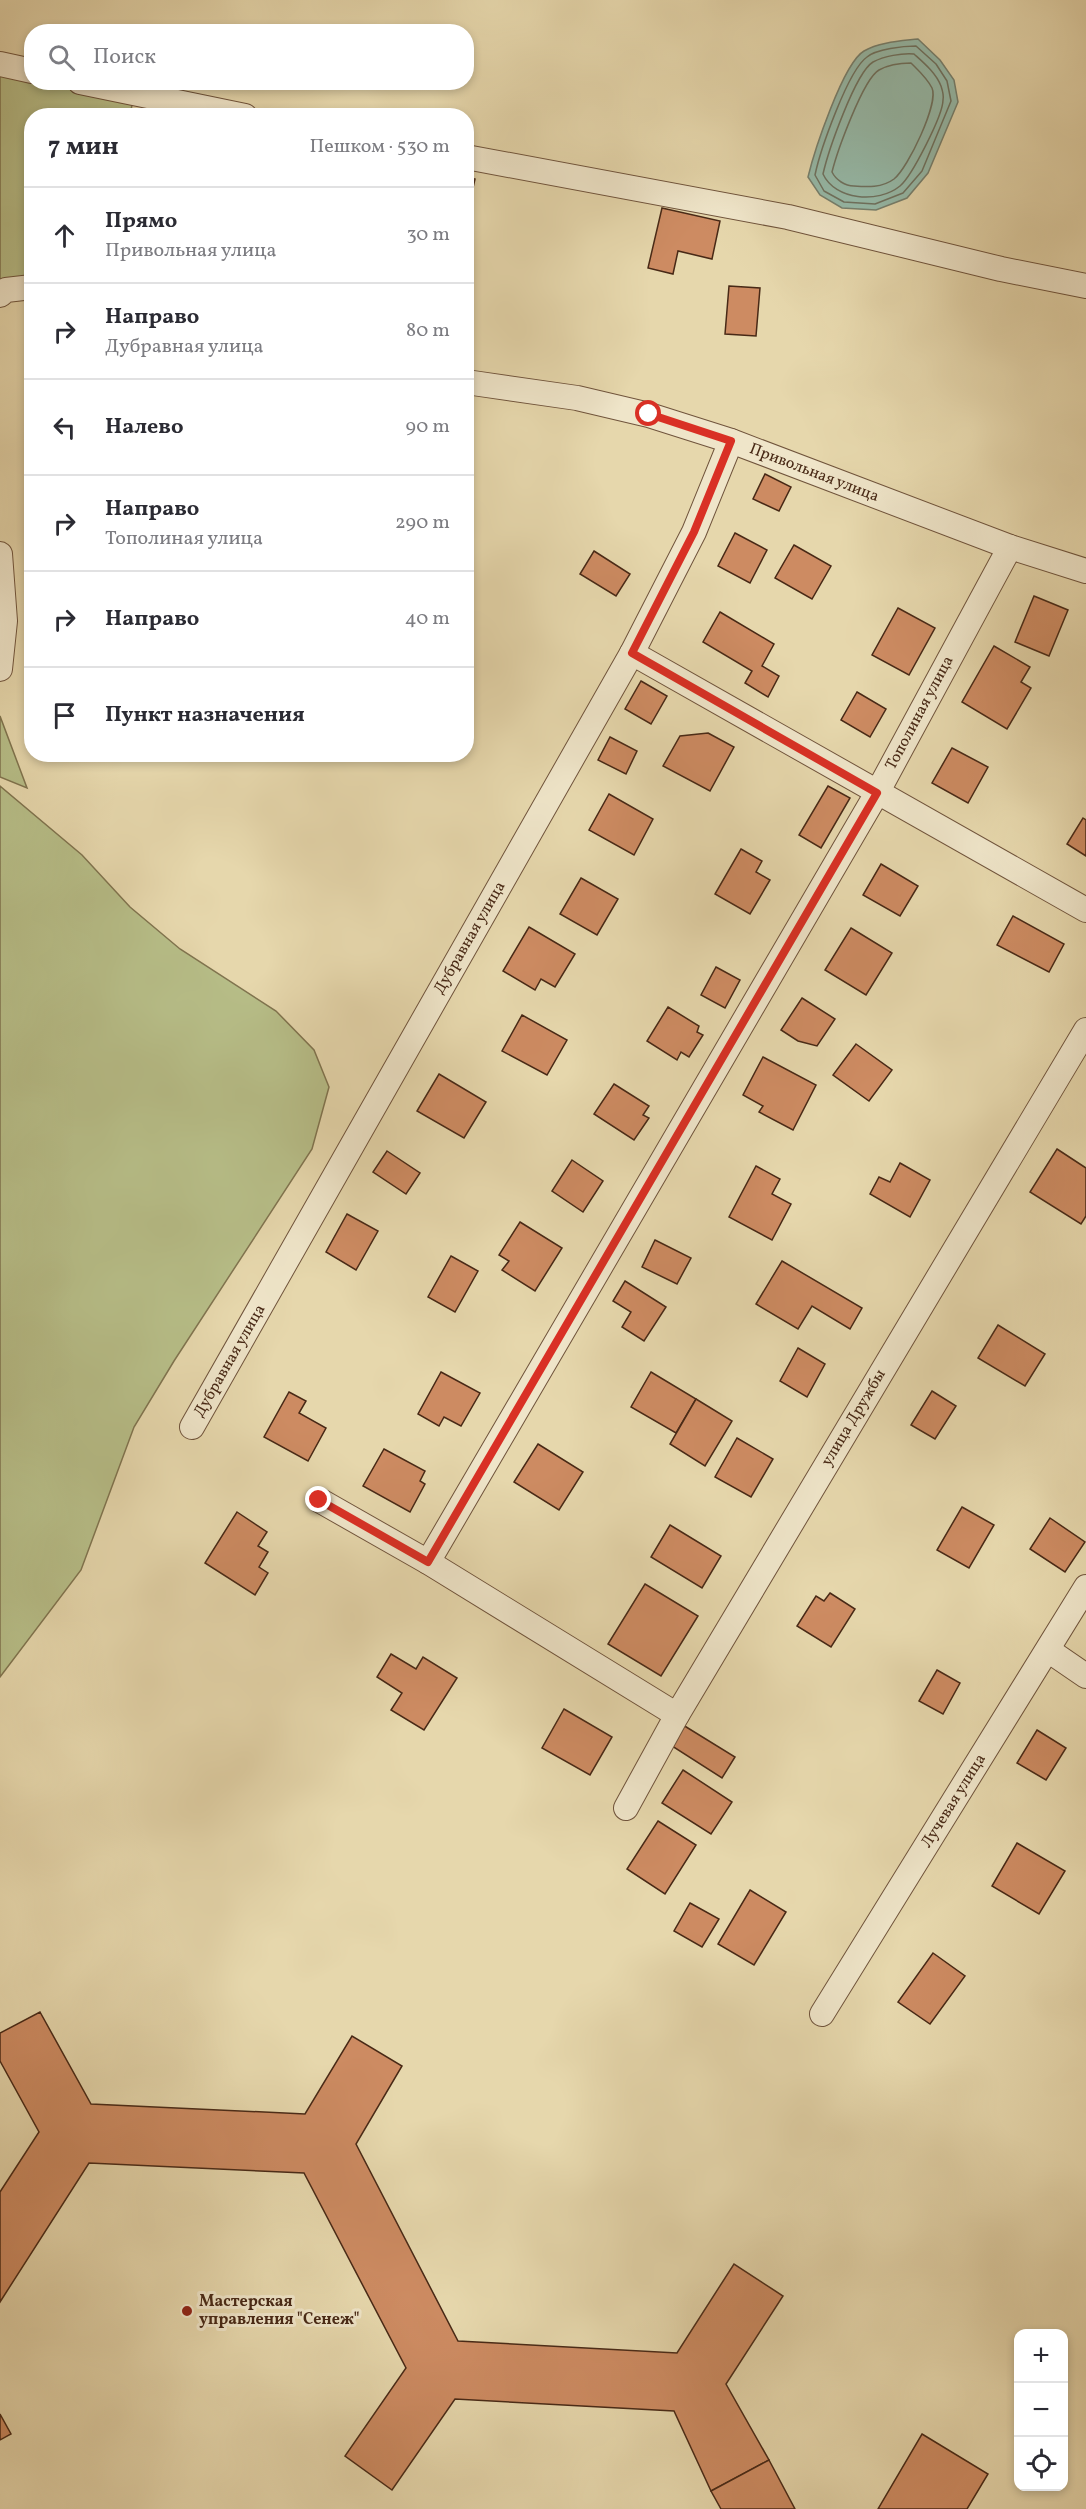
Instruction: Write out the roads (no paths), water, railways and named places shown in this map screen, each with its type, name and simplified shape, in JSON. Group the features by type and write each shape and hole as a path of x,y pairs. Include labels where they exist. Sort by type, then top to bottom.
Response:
{"street":[{"path":"0,64 24,69"},
{"path":"119,90 205,108"},
{"path":"474,158 788,217 1001,270 1086,286"},
{"path":"0,295 6,290 24,287"},
{"name":"Привольная улица","path":"474,383 577,398 649,414 731,441 1010,547 1086,571"},
{"name":"Дубравная улица","path":"192,1427 632,653 694,532 731,441"},
{"name":"Тополиная улица","path":"428,1562 877,793 1010,547"},
{"path":"0,554 5,621 0,669"},
{"path":"632,653 1086,910"},
{"name":"улица Дружбы","path":"626,1808 677,1714 1086,1030"},
{"path":"319,1500 428,1562 677,1714"},
{"name":"Лучевая улица","path":"822,2014 1086,1587"},
{"path":"1048,1650 1086,1676"}],"water":[{"path":"918,39 940,60 954,80 958,102 928,173 907,198 876,210 842,208 820,195 808,177 823,129 847,72 856,59 870,48 897,41"}],"place":[{"name":"Мастерская управления \"Сенеж\"","path":"187,2311"}]}
